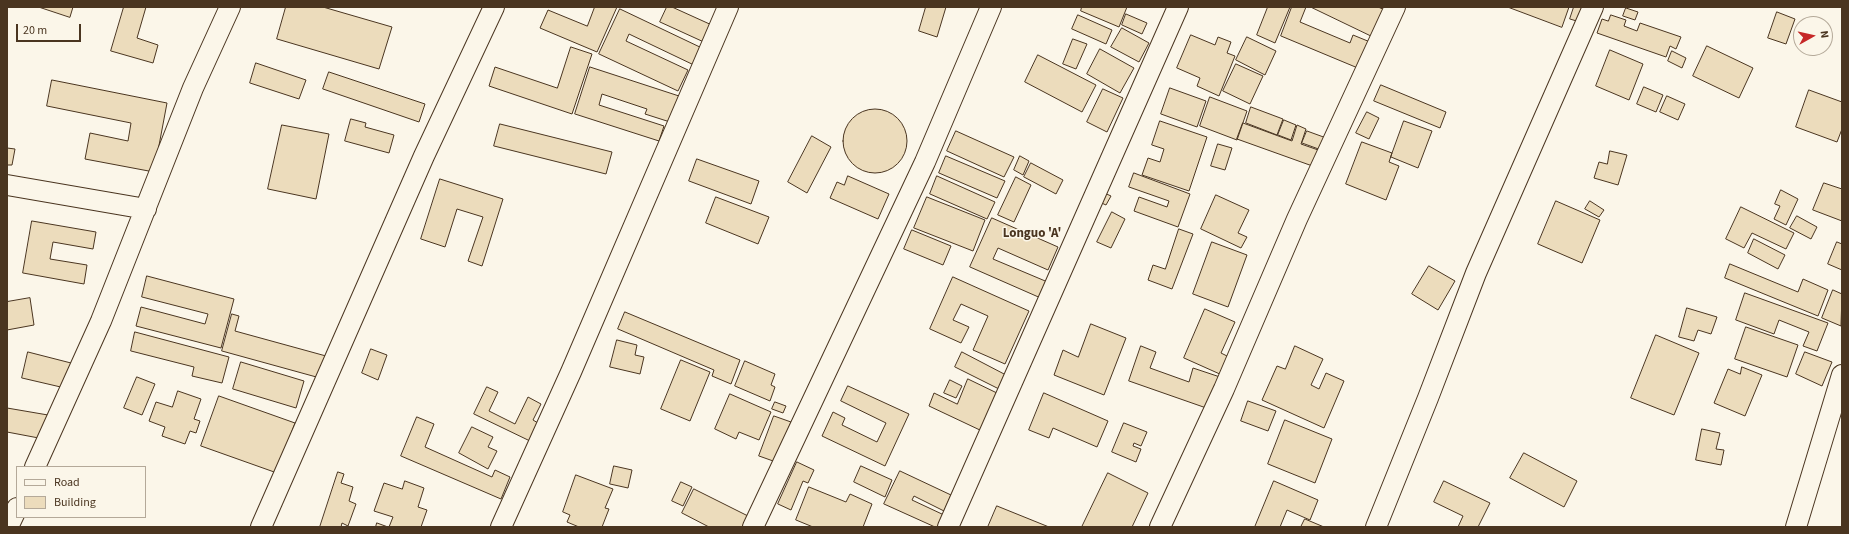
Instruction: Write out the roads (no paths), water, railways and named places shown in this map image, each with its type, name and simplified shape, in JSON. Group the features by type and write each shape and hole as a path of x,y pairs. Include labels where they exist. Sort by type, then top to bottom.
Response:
{"street":[{"path":"35,466 101,321 193,88 230,7"},
{"path":"261,527 424,156 494,7"},
{"path":"501,527 571,372 728,7"},
{"path":"753,527 925,162 991,7"},
{"path":"948,527 1178,7"},
{"path":"1160,527 1224,389 1297,219 1395,7"},
{"path":"1376,527 1476,273 1593,7"},
{"path":"7,185 146,208"},
{"path":"1796,527 1842,375"},
{"path":"8,527 16,510"}],"district":[{"name":"Longuo 'A'","path":"1032,234"}]}
